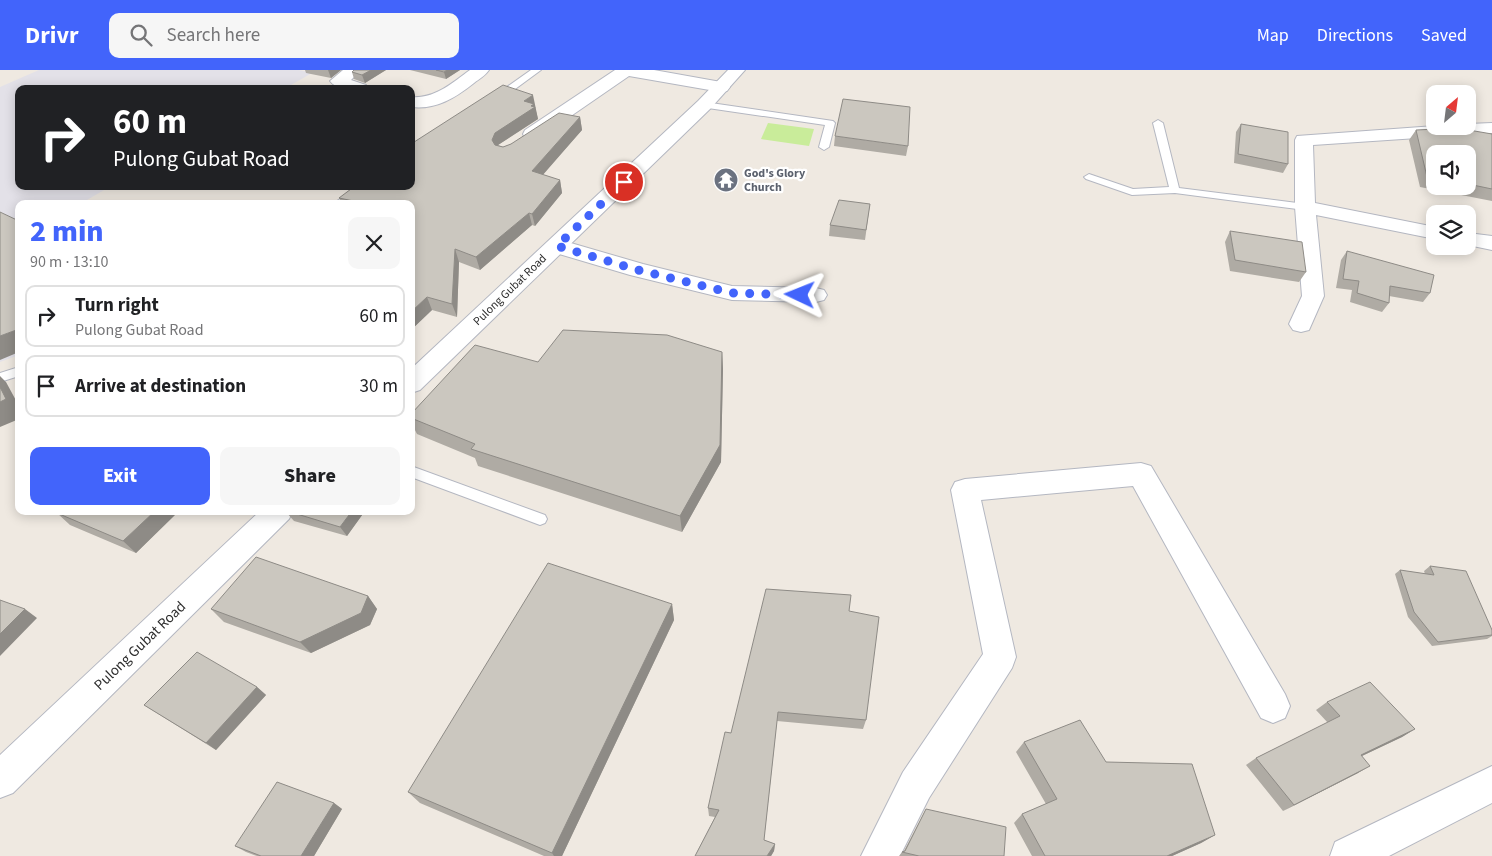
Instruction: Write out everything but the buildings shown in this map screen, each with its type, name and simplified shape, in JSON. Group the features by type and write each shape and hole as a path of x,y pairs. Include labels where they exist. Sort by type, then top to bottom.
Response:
{"street":[{"path":"350,85 339,81 353,70"},
{"path":"415,103 426,104 436,100 481,70"},
{"path":"514,146 626,70 721,87"},
{"name":"Pulong Gubat Road","path":"415,377 557,246 738,70"},
{"path":"1301,324 1313,296 1305,207 1304,140 1491,132"},
{"path":"1305,207 1426,231"},
{"path":"1476,240 1492,243"},
{"path":"557,246 638,270 732,293 816,296"},
{"path":"880,856 916,785 1000,657 965,490 1141,474 1273,706"},
{"name":"Pulong Gubat Road","path":"0,780 275,515"},
{"path":"1349,856 1492,784"}],"lane":[{"path":"489,103 537,70"},
{"path":"704,105 830,123 824,148"},
{"path":"1158,123 1175,190"},
{"path":"1089,177 1132,192 1175,190 1305,207"},
{"path":"344,200 359,190"},
{"path":"0,378 15,372"},
{"path":"415,472 540,519"}],"shaded area":[{"path":"39,70 299,70 312,73 291,85 15,85 15,190 104,190 87,200 15,200 15,356 0,362 0,87"}],"green space":[{"path":"768,123 814,129 809,146 761,139"}],"place":[{"name":"God's Glory Church","path":"726,180"}],"route":[{"path":"624,182 557,246 638,270 732,293 800,295"}]}
